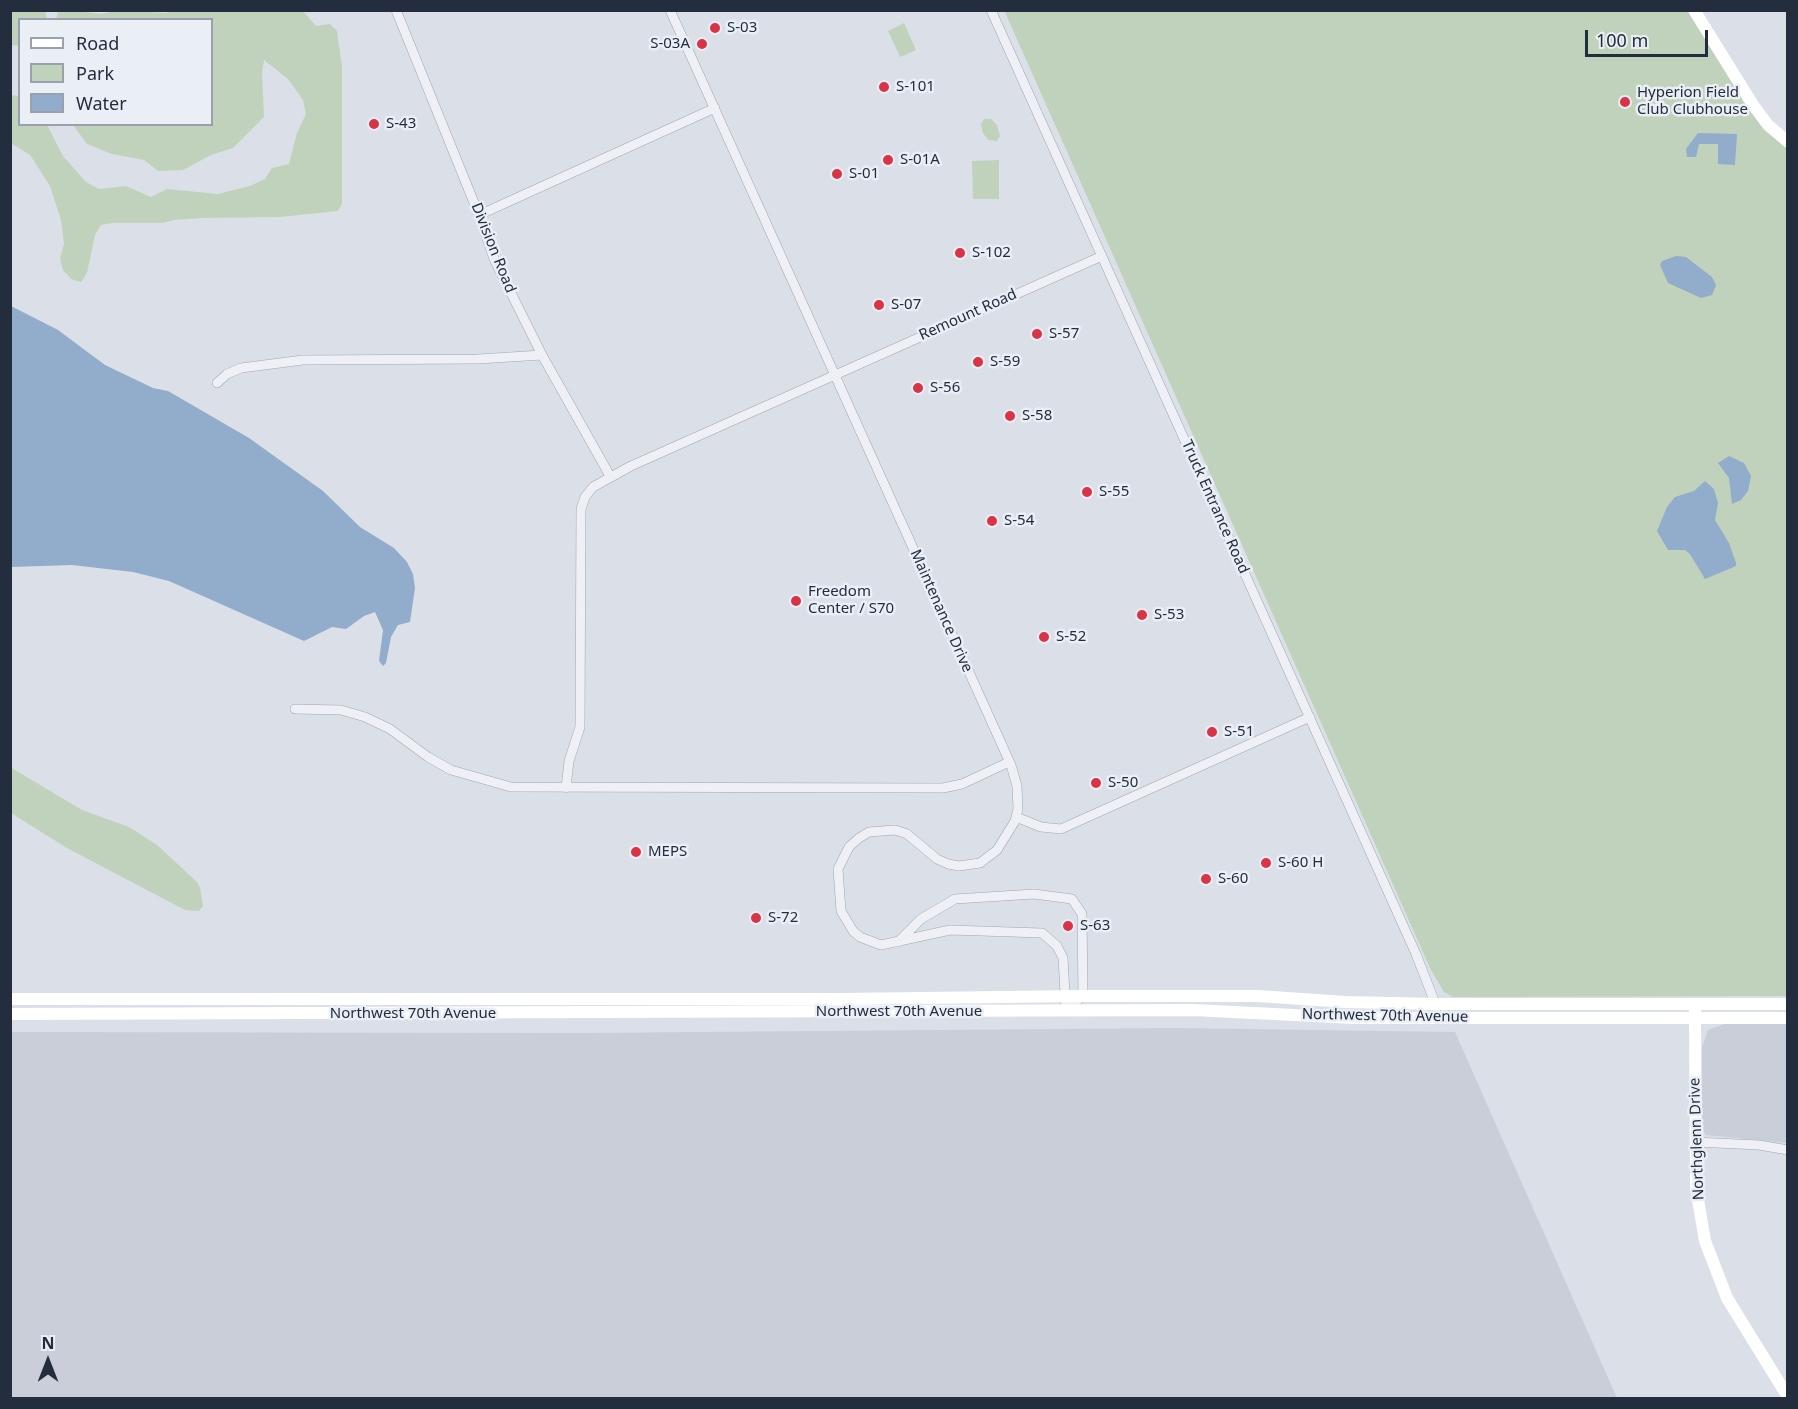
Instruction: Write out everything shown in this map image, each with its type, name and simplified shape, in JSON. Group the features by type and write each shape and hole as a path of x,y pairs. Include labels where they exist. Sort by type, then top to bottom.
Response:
{"main road":[{"path":"1694,10 1768,125 1788,142"},
{"name":"Northwest 70th Avenue","path":"10,999 1258,996 1345,1002 1437,1004 1788,1004"},
{"name":"Northglenn Drive","path":"1695,1004 1695,1142 1700,1219 1712,1264 1737,1316 1788,1397"},
{"name":"Northwest 70th Avenue","path":"10,1014 666,1014 1066,1010 1238,1011 1355,1018 1788,1018"}],"street":[{"name":"Division Road","path":"396,10 479,215 494,259 542,355 610,477"},
{"name":"Maintenance Drive","path":"670,10 1009,762 1017,786 1016,817 997,850 980,863 969,866 948,864 937,859 907,834 895,830 869,832 849,848 838,869 838,900 841,911 853,931 860,937 881,945 898,942"},
{"name":"Truck Entrance Road","path":"991,10 1437,1004"},
{"path":"479,215 715,108"},
{"name":"Remount Road","path":"566,788 569,761 580,727 581,509 585,497 593,487 610,477 834,375 1102,256"},
{"path":"217,383 227,374 241,368 303,360 478,359 542,355"},
{"path":"295,709 340,710 366,717 390,729 441,765 496,784 566,788 943,788 962,784 1009,762"},
{"path":"1016,817 1041,827 1061,829 1310,717"},
{"path":"898,942 921,918 954,899 1005,894 1063,896 1072,899 1082,914 1083,996 1066,1010"},
{"path":"898,942 950,930 1042,933 1057,946 1063,958 1066,1010"},
{"path":"1437,1004 1437,1018"},
{"path":"1695,1142 1759,1144 1788,1150"}],"shaded area":[{"path":"1787,1021 1787,1143 1706,1135 1700,1125 1702,1047 1708,1030 1727,1023"},
{"path":"1177,1028 1455,1032 1617,1398 11,1398 11,1032 580,1033"}],"green space":[{"path":"67,10 101,14 119,10 165,13 179,10 303,11 316,26 330,24 337,31 342,67 342,204 338,211 279,217 203,218 163,223 101,225 95,235 87,273 81,282 71,279 63,270 60,258 64,244 61,220 50,186 30,155 11,143 11,95 18,96 18,126 48,126 63,156 86,182 99,189 126,186 151,197 167,189 218,194 250,186 265,179 272,168 289,164 297,133 306,114 303,100 288,79 264,60 262,73 264,117 233,148 211,155 183,170 158,171 144,160 112,154 87,144 74,126 213,126 213,18 56,18 58,12"},
{"path":"1004,10 1689,11 1787,145 1787,996 1453,997 1444,992 1431,970"},
{"path":"10,11 45,11 47,18 18,18 18,46 11,45"},
{"path":"904,23 916,50 900,57 888,31"},
{"path":"984,119 991,119 997,125 1000,136 997,141 988,140 983,133 981,124"},
{"path":"999,160 999,199 973,199 972,161"},
{"path":"10,767 82,810 129,827 157,845 197,882 203,906 199,911 185,910 67,848 11,813"}],"water":[{"path":"1698,133 1737,134 1735,165 1718,164 1718,144 1699,144 1696,157 1687,157 1686,149"},
{"path":"1676,256 1686,257 1712,277 1716,285 1712,295 1701,298 1668,283 1660,265 1662,261"},
{"path":"11,306 58,330 105,365 153,388 168,391 249,438 323,491 360,527 394,548 407,562 413,574 415,588 410,622 398,625 391,637 386,663 383,666 379,661 383,630 375,612 364,616 346,629 332,627 304,641 169,581 133,572 72,565 11,567"},
{"path":"1729,456 1744,463 1751,476 1748,491 1741,500 1732,504 1729,478 1718,463"},
{"path":"1705,481 1714,489 1718,503 1715,520 1729,543 1736,566 1705,579 1690,554 1685,550 1668,550 1657,531 1667,507 1675,497 1694,491"}],"place":[{"name":"S-03","path":"715,28"},
{"name":"S-03A","path":"702,44"},
{"name":"S-101","path":"884,87"},
{"name":"Hyperion Field Club Clubhouse","path":"1625,102"},
{"name":"S-43","path":"374,124"},
{"name":"S-01A","path":"888,160"},
{"name":"S-01","path":"837,174"},
{"name":"S-102","path":"960,253"},
{"name":"S-07","path":"879,305"},
{"name":"S-57","path":"1037,334"},
{"name":"S-59","path":"978,362"},
{"name":"S-56","path":"918,388"},
{"name":"S-58","path":"1010,416"},
{"name":"S-55","path":"1087,492"},
{"name":"S-54","path":"992,521"},
{"name":"Freedom Center / S70","path":"796,601"},
{"name":"S-53","path":"1142,615"},
{"name":"S-52","path":"1044,637"},
{"name":"S-51","path":"1212,732"},
{"name":"S-50","path":"1096,783"},
{"name":"MEPS","path":"636,852"},
{"name":"S-60 H","path":"1266,863"},
{"name":"S-60","path":"1206,879"},
{"name":"S-72","path":"756,918"},
{"name":"S-63","path":"1068,926"}]}
